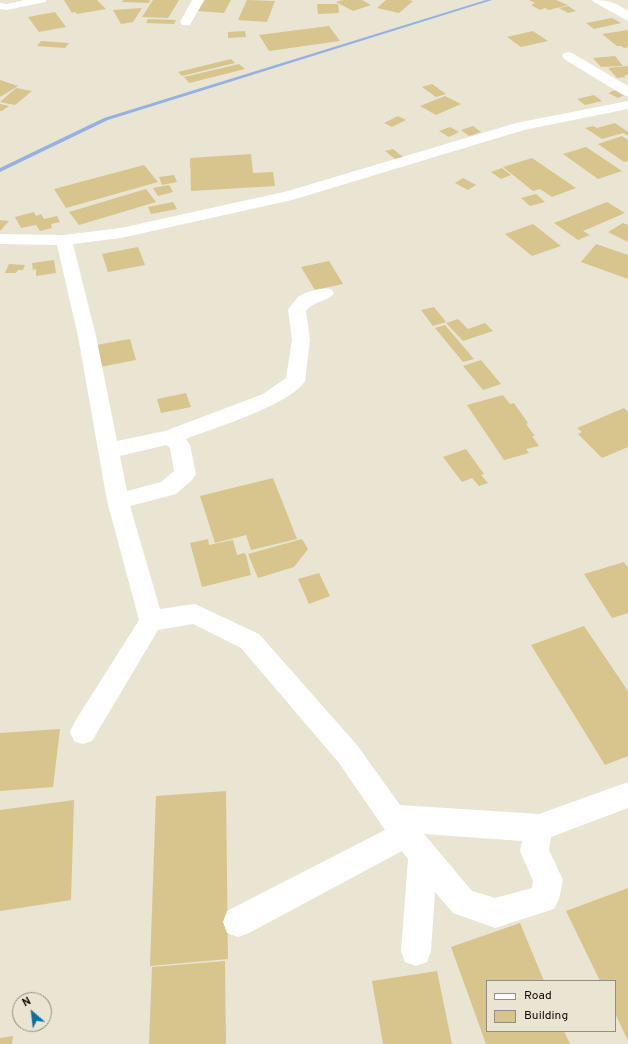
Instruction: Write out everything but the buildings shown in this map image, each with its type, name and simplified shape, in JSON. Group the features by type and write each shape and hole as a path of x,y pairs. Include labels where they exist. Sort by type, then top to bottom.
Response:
{"street":[{"path":"0,6 7,7 41,0"},
{"path":"186,22 198,0"},
{"path":"598,0 617,9 628,17"},
{"path":"568,56 628,92"},
{"path":"0,239 64,240 121,233 292,195 521,126 628,105"},
{"path":"64,240 87,336 118,501 150,621 83,732"},
{"path":"108,451 169,437 270,399 296,381 301,340 297,310 306,300 325,293"},
{"path":"118,501 168,488 185,474 180,446 169,437"},
{"path":"150,621 195,614 250,641 348,754 408,835 463,903 495,913 544,899 548,880 534,851 539,828"},
{"path":"238,922 408,835 539,828 628,794"},
{"path":"408,835 416,951"}],"waterway":[{"path":"0,170 106,119 490,0"}]}
